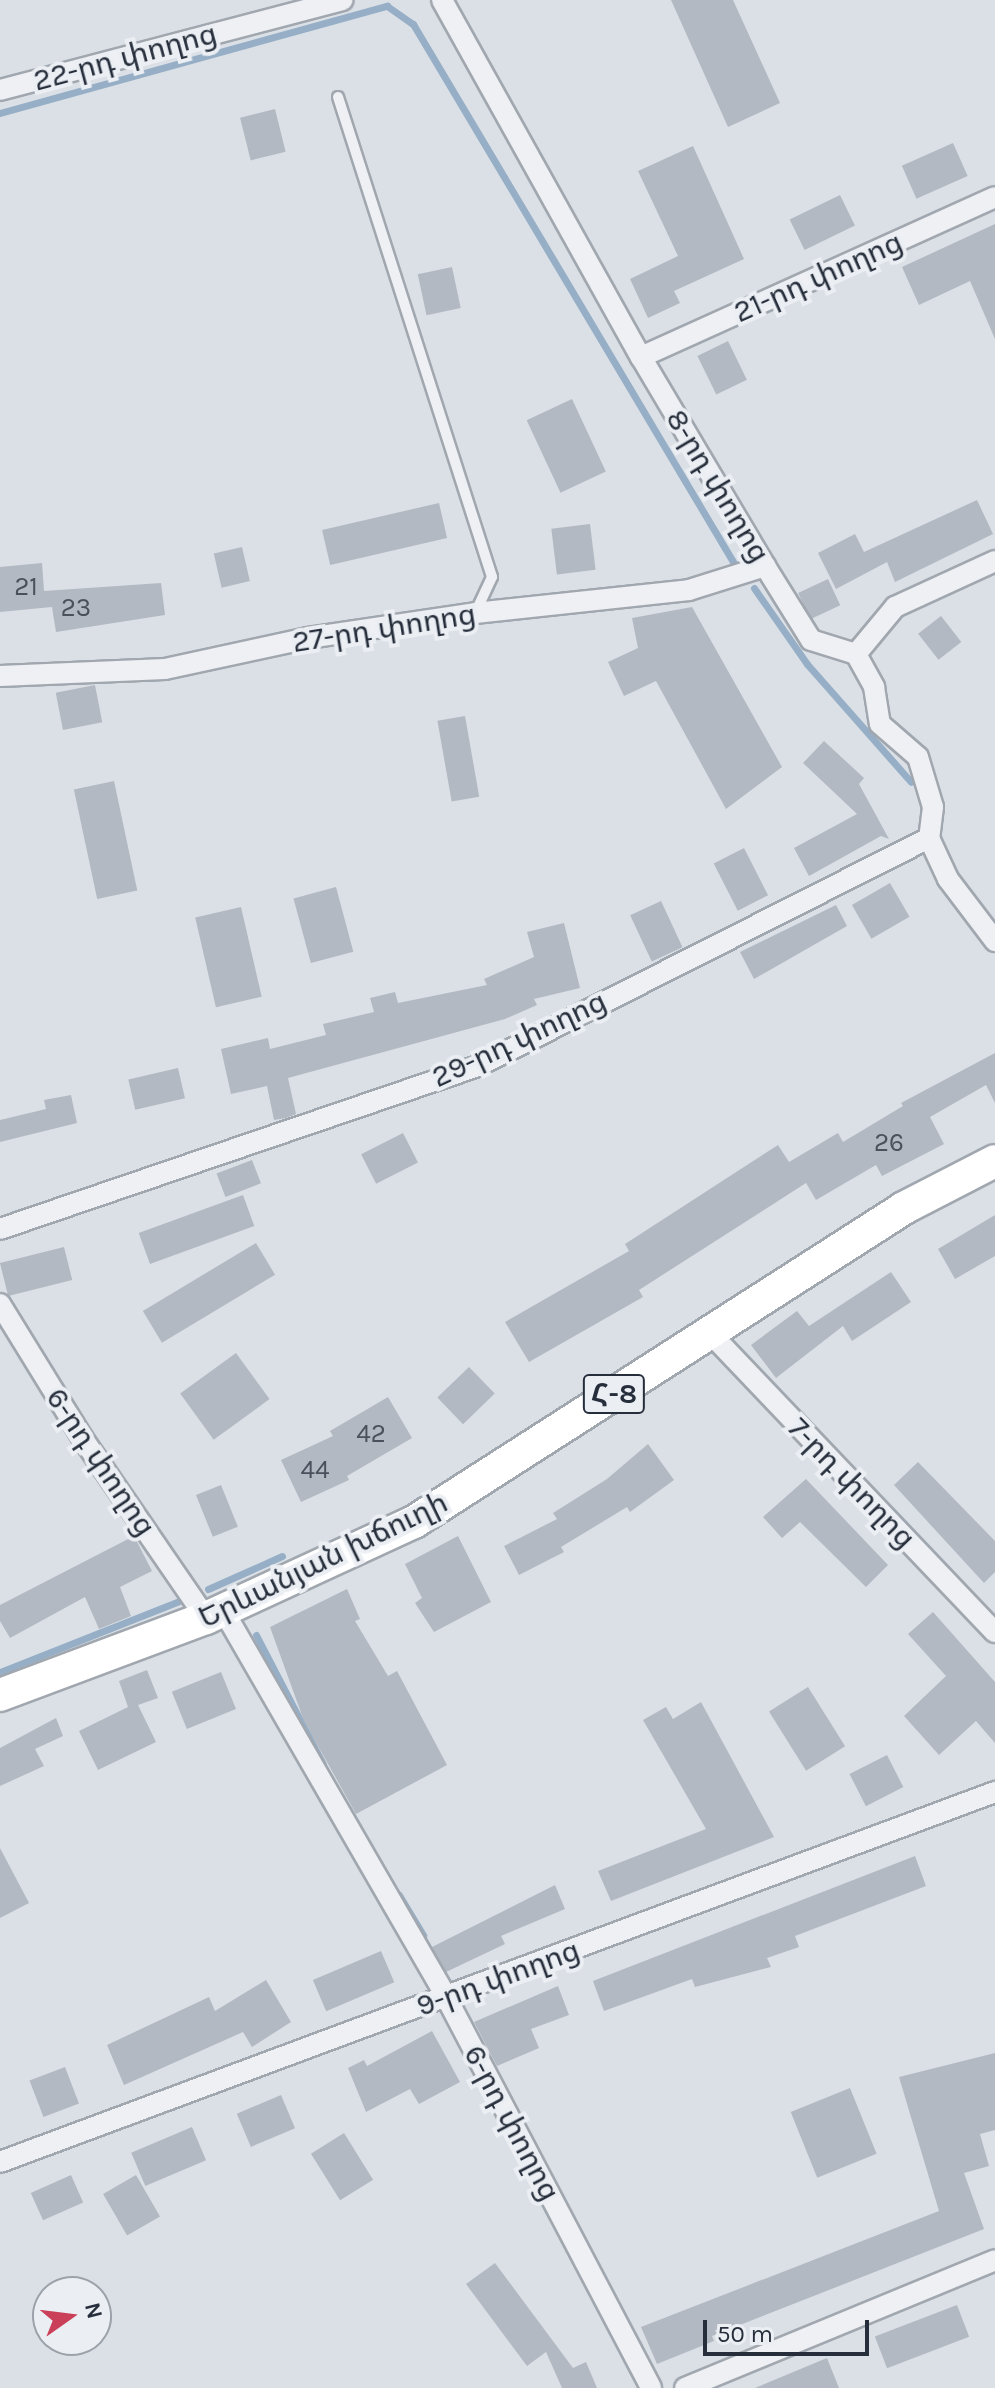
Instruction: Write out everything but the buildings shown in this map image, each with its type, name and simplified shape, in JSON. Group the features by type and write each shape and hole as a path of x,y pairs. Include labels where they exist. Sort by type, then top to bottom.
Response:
{"main road":[{"name":"Երևանյան խճուղի","path":"0,1695 214,1614 414,1522 904,1208 995,1161"}],"street":[{"name":"22-րդ փողոց","path":"0,90 342,0"},
{"name":"8-րդ փողոց","path":"442,0 641,357 811,640 856,654"},
{"name":"21-րդ փողոց","path":"641,357 995,197"},
{"path":"995,561 895,607 856,654 874,687 880,724 918,757 933,807 929,838 948,879 995,941"},
{"name":"27-րդ փողոց","path":"0,676 165,669 308,638 475,613 689,590 765,566"},
{"name":"29-րդ փողոց","path":"0,1229 478,1066 929,838"},
{"name":"6-րդ փողոց","path":"0,1304 83,1439 214,1614 446,1997 651,2388"},
{"name":"7-րդ փողոց","path":"710,1333 995,1632"},
{"name":"9-րդ փողոց","path":"0,2162 995,1792"},
{"path":"685,2388 995,2260"}],"lane":[{"path":"338,97 492,577 475,613"}],"waterway":[{"path":"0,113 387,6 413,24 735,565"},
{"path":"754,588 807,664 911,782"},
{"path":"208,1589 282,1556"},
{"path":"0,1672 187,1598"},
{"path":"256,1635 323,1764"},
{"path":"399,1895 423,1935"}]}
